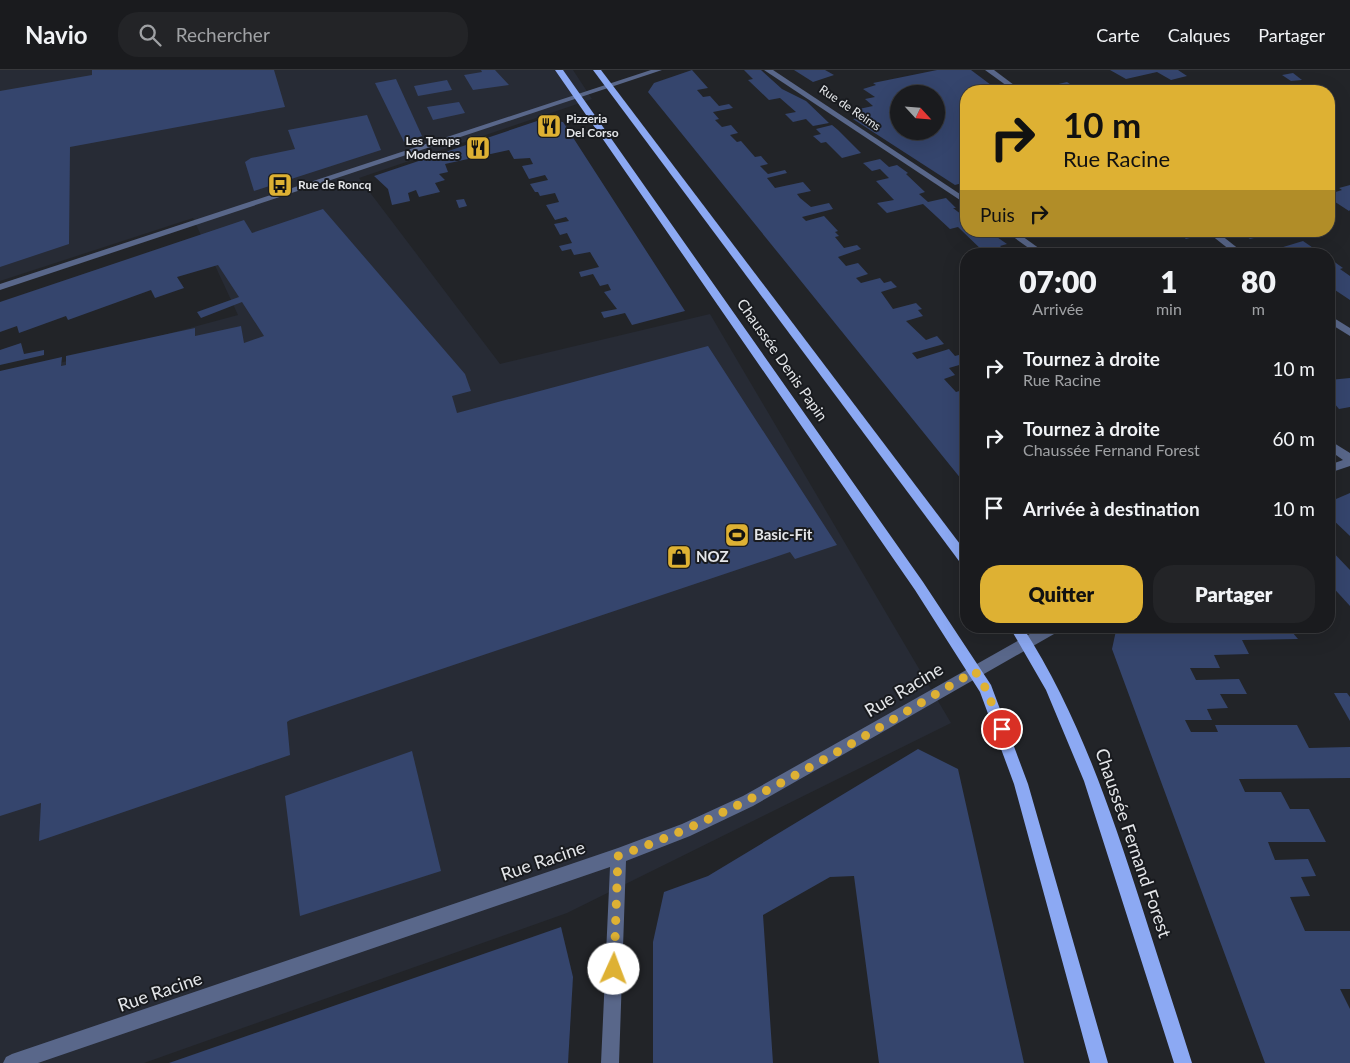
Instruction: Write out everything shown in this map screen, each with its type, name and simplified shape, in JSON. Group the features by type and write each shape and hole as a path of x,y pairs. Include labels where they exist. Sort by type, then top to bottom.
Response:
{"main road":[{"name":"Chaussée Denis Papin","path":"559,70 919,586 975,671"},
{"name":"Chaussée Denis Papin","path":"597,70 960,553"},
{"path":"1020,633 1027,643"},
{"name":"Chaussée Fernand Forest","path":"1027,643 1061,704 1096,789 1183,1063"},
{"path":"975,671 994,708 1021,784 1099,1063"}],"street":[{"path":"0,288 658,70"},
{"name":"Rue de Reims","path":"768,70 960,198"},
{"path":"989,70 1010,85"},
{"path":"1018,237 1034,248"},
{"path":"1218,237 1233,248"},
{"path":"1335,322 1350,333"},
{"path":"1335,449 1350,460 1335,466"},
{"name":"Rue Racine","path":"12,1063 618,856 686,831 748,802 1044,633"},
{"path":"610,1063 618,856"}],"shaded area":[{"path":"0,70 573,70 592,99 359,178 500,364 710,314 951,723 567,913 144,1063 0,1063 0,379 238,315 193,218 0,281"}],"building":[{"path":"92,70 274,70 285,107 70,147 69,244 0,267 0,91 92,75"},
{"path":"481,70 495,70 509,85 473,90 464,75 482,72"},
{"path":"692,70 708,88 697,90 703,97 710,96 719,106 729,104 733,108 713,112 719,119 715,120 722,127 731,125 738,133 730,135 737,142 741,141 755,157 761,156 768,164 760,166 768,174 785,170 787,173 767,178 775,188 803,182 811,191 797,194 811,207 829,203 833,209 802,217 806,221 824,216 838,231 835,232 839,236 835,237 844,248 857,245 861,249 838,257 846,266 858,263 868,274 856,278 861,283 880,278 884,283 891,281 897,287 881,292 893,309 916,303 922,309 918,310 923,316 906,321 926,340 937,336 944,344 912,353 917,359 949,349 955,356 960,355 960,365 949,368 955,375 944,379 956,392 960,391 960,478 648,92 654,83"},
{"path":"744,70 761,70 782,89 806,101 829,123 813,126 806,119 793,122 785,114 796,112 780,98 769,100 748,80 753,79"},
{"path":"794,70 825,70 834,75 813,82"},
{"path":"937,70 971,70 991,85 960,85 960,184 955,185 853,119 867,116 859,109 873,106 865,99 875,97 863,89 876,85 873,83"},
{"path":"1110,70 1178,70 1187,76 1171,80 1157,72 1126,79"},
{"path":"1293,73 1302,80 1291,81 1282,75"},
{"path":"396,79 422,136 404,142 375,83"},
{"path":"447,80 452,90 418,96 414,86"},
{"path":"1067,82 1071,85 1054,85"},
{"path":"459,102 465,113 433,120 427,107"},
{"path":"367,115 381,150 254,191 245,162 251,158 295,149 288,130"},
{"path":"543,119 563,122 685,311 632,325 625,313 604,318 601,312 617,309 604,292 611,290 608,284 600,286 593,274 581,277 579,272 599,267 590,252 574,255 571,249 562,251 559,246 572,243 567,233 560,235 554,224 569,221 566,217 555,220 546,205 559,202 555,193 540,196 530,184 548,180 545,175 529,179 522,166 533,164 530,158 514,159 509,150 445,164 448,172 439,174 445,180 435,183 440,192 419,197 416,190 408,193 410,201 392,205 388,189 374,176"},
{"path":"832,125 861,153 842,158 826,142 821,143 813,136 821,134 816,129"},
{"path":"880,159 889,167 897,165 908,173 906,174 925,192 919,194 928,202 946,198 956,208 953,208 960,213 960,229 958,227 950,229 923,204 887,213 877,203 894,200 876,181 889,178 880,169 872,171 863,163"},
{"path":"1350,185 1349,211 1335,202 1335,192 1342,190 1339,188"},
{"path":"464,199 467,206 459,208 456,200"},
{"path":"323,209 465,374 471,391 452,396 457,413 708,346 837,545 795,559 790,552 290,720 287,722 290,755 39,841 41,803 0,816 0,371 62,357 61,366 66,365 66,356 195,328 195,336 241,326 244,343 264,336 242,302 201,318 197,312 239,297 218,265 177,277 184,288 155,298 151,290 68,320 66,316 19,333 17,326 0,332 0,302 244,220 252,233"},
{"path":"968,237 997,237 1007,244 1000,246 1002,248 980,248"},
{"path":"1303,241 1313,248 1280,248"},
{"path":"1335,262 1343,268 1340,269 1350,276 1350,300 1335,290"},
{"path":"21,343 24,354 44,350 44,355 0,365 0,350"},
{"path":"1350,378 1350,407 1339,409 1335,404 1335,379"},
{"path":"1350,493 1350,536 1335,522 1335,499"},
{"path":"1335,554 1350,570 1350,606 1335,590"},
{"path":"1115,633 1293,633 1298,639 1242,640 1249,654 1214,655 1220,668 1190,668 1196,680 1239,679 1247,694 1220,694 1228,708 1207,709 1212,720 1185,720 1191,732 1218,732 1215,725 1297,725 1309,748 1350,747 1350,778 1239,779 1245,792 1281,792 1290,809 1309,809 1326,842 1268,842 1275,860 1308,859 1316,876 1301,877 1310,896 1290,897 1305,931 1350,931 1350,989 1340,989 1350,1009 1350,1063 1265,1063 1112,649"},
{"path":"1334,693 1347,693 1350,697 1350,721"},
{"path":"918,749 958,769 1024,1063 879,1063 854,876 830,877 763,915 773,1063 653,1063 653,942 664,892 708,876"},
{"path":"412,751 441,871 300,916 285,796"},
{"path":"561,927 573,977 568,1063 169,1063"}],"place":[{"name":"Pizzeria Del Corso","path":"549,126"},
{"name":"Les Temps Modernes","path":"478,148"},
{"name":"Rue de Roncq","path":"280,185"},
{"name":"Basic-Fit","path":"737,535"},
{"name":"NOZ","path":"679,557"}],"route":[{"path":"614,969 618,856 686,831 748,802 975,671 986,689 1002,729"}]}
